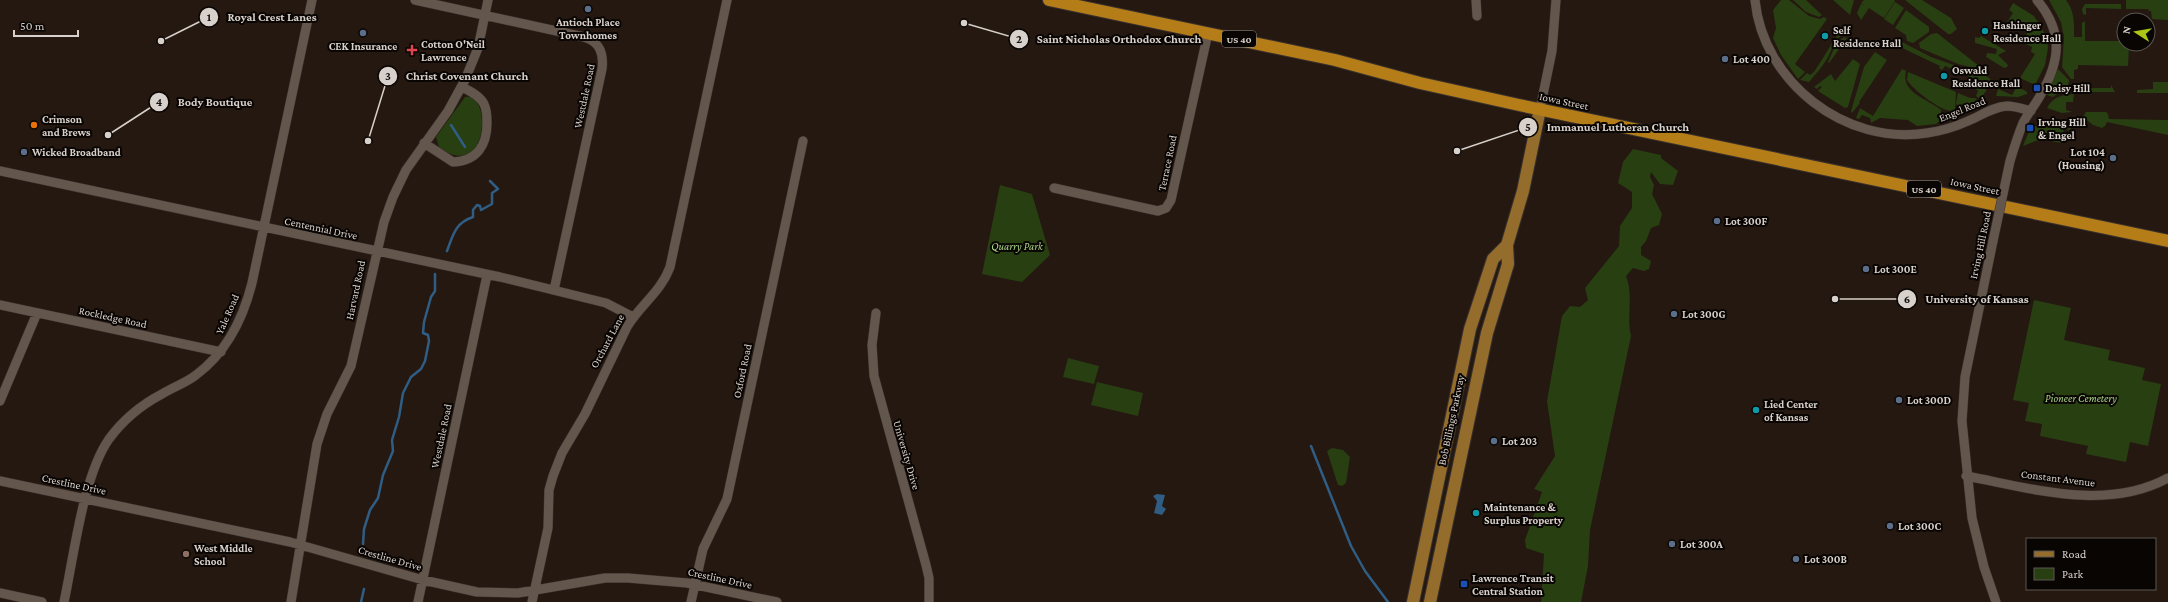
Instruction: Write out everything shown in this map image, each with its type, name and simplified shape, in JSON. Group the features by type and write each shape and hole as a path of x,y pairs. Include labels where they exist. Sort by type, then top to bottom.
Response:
{"highway":[{"name":"Iowa Street","path":"1049,0 1335,60 1420,83 1540,109 2168,241"}],"main road":[{"name":"Bob Billings Parkway","path":"1430,602 1487,333 1508,264 1507,244 1523,190 1540,109"},
{"name":"Bob Billings Parkway","path":"1413,602 1473,318 1493,259 1507,244"}],"street":[{"name":"Yale Road","path":"64,602 91,476 99,456 109,439 119,427 146,403 197,375 221,352 235,331 246,305 312,0"},
{"name":"Westdale Road","path":"415,0 588,38 599,46 603,55 602,69 554,290"},
{"name":"Harvard Road","path":"291,602 317,444 327,414 351,366 384,222 396,190 424,143 448,111 462,87 476,54 488,0"},
{"name":"Orchard Lane","path":"532,602 548,528 549,490 556,466 585,414 633,316 659,289 670,267 726,0"},
{"path":"1476,0 1477,16"},
{"path":"1540,109 1552,50 1556,0"},
{"name":"Engel Road","path":"1755,0 1766,42 1788,79 1811,101 1840,120 1854,126 1881,132 1917,135 1951,128 2000,108 2010,106 2031,111"},
{"name":"Irving Hill Road","path":"1996,602 1975,531 1966,476 1962,421 1965,377 2010,161 2022,127 2050,79 2055,61 2056,48 2051,21 2036,0"},
{"name":"Terrace Road","path":"1054,188 1158,211 1166,208 1171,200 1208,33"},
{"path":"424,143 453,162 468,160 480,150 484,144 487,128 486,113 480,98 462,87"},
{"name":"Oxford Road","path":"691,602 703,549 727,499 803,141"},
{"name":"Centennial Drive","path":"0,172 554,290 606,303 633,316"},
{"name":"Westdale Road","path":"418,602 487,275"},
{"name":"Rockledge Road","path":"0,305 221,352"},
{"path":"0,401 37,313"},
{"name":"University Drive","path":"876,313 872,345 874,376 926,565 929,578 929,602"},
{"name":"Constant Avenue","path":"1966,476 2039,489 2090,495 2132,491 2168,478"},
{"name":"Crestline Drive","path":"0,481 300,545 422,580 492,593 534,591 617,578 672,581 695,584 777,602"},
{"path":"0,593 42,602"}],"green space":[{"path":"1781,0 1789,0 1809,16 1820,19 1824,17 1827,19 1795,64 1805,72 1798,79 1781,55 1773,38 1776,28 1773,10"},
{"path":"1793,0 1806,0 1822,15 1819,17 1806,12"},
{"path":"1833,0 1854,0 1850,15"},
{"path":"1864,0 1895,1 1884,18 1869,8 1861,20 1857,13 1861,4 1864,5 1861,3"},
{"path":"1905,0 1922,0 1951,18 1957,29 1951,34 1948,34"},
{"path":"2049,0 2066,0 2069,4 2074,22 2074,37 2082,37 2082,23 2085,21 2085,41 2116,41 2116,52 2129,52 2128,66 2078,65 2078,69 2074,70 2074,79 2071,79 2062,67 2064,37 2061,22"},
{"path":"2126,0 2168,0 2168,20 2156,19 2156,12 2151,12 2148,9 2126,9"},
{"path":"1895,2 1904,8 1893,25 1884,19"},
{"path":"2013,3 2034,16 2047,37 2048,48 2045,65 2035,85 2020,78 2035,54 2031,52 2032,47 2024,43 2027,33 2007,22 2013,13 2009,10"},
{"path":"2085,4 2121,4 2121,9 2086,8 2086,15 2083,14 2082,9"},
{"path":"1906,10 1929,27 1929,32 1913,43 1907,41 1906,35 1895,28"},
{"path":"1840,31 1842,34 1818,71 1809,82 1800,80 1807,73 1810,75 1814,72"},
{"path":"1937,33 1979,66 1978,69 1958,64 1920,48 1919,43 1931,34"},
{"path":"1981,36 2006,51 1998,55 2008,65 2007,67 2004,68 1986,57 1987,53 1996,54 1997,49 1975,43 1975,37 1979,38"},
{"path":"1844,37 1847,38 1829,63 1828,62 1836,44"},
{"path":"1900,41 1931,57 1988,77 1991,80 1986,82 1986,91 1981,98 1983,101 1976,96 1978,91 1976,89 1980,81 1945,66 1942,70 1939,68 1940,66 1896,45"},
{"path":"1875,52 1887,60 1852,113 1851,111 1864,67"},
{"path":"1853,59 1860,64 1848,107 1845,108 1818,91 1822,87 1820,86 1817,89 1814,87 1831,74 1835,81"},
{"path":"1902,69 1906,71 1905,79 1911,90 1916,95 1941,110 1941,120 1936,124 1917,126 1908,120 1880,118 1871,123 1870,118 1862,115 1859,119 1856,118 1860,108 1873,116"},
{"path":"2058,69 2069,80 2068,86 2053,97 2047,95"},
{"path":"1908,72 1956,92 1955,111 1944,109 1922,95 1907,80"},
{"path":"2153,82 2168,82 2168,93 2137,93 2137,90 2153,89"},
{"path":"2082,85 2083,88 2111,88 2111,85 2115,92 2083,92 2078,86"},
{"path":"2017,86 2027,92 2027,94 2018,97 1996,96 1998,89 2012,95"},
{"path":"1958,93 1970,98 1975,98 1978,101 1959,109 1956,103"},
{"path":"2074,94 2073,102 2066,102 2066,110 2072,112 2062,113 2047,108 2052,101 2058,97"},
{"path":"465,97 474,99 480,108 482,120 481,134 476,146 468,154 455,155 439,147 436,137"},
{"path":"2086,112 2106,112 2109,119 2168,120 2168,135 2107,122 2102,128 2093,125 2083,117"},
{"path":"2041,119 2068,125 2071,128 2069,130 2064,129 2061,143 2041,139 2023,146 2029,131 2033,133 2035,129 2030,129 2036,126"},
{"path":"1633,149 1661,155 1661,158 1678,171 1673,185 1660,184 1651,172 1650,177 1654,185 1652,194 1662,214 1659,225 1651,228 1646,241 1641,247 1641,255 1651,261 1649,269 1644,271 1633,268 1626,276 1630,299 1629,321 1631,336 1590,530 1588,566 1581,602 1541,602 1544,554 1526,548 1525,540 1542,492 1534,489 1555,456 1547,401 1562,316 1570,306 1580,307 1588,300 1585,288 1619,246 1620,226 1632,208 1632,192 1618,183 1623,162"},
{"name":"Quarry Park","path":"1000,185 1032,194 1050,255 1022,282 982,274"},
{"name":"Pioneer Cemetery","path":"2034,300 2071,308 2064,340 2110,350 2108,360 2145,368 2142,380 2161,384 2148,446 2130,442 2126,462 2086,454 2088,446 2040,436 2042,424 2025,421 2029,403 2013,400"},
{"path":"1068,358 1099,366 1094,384 1063,377"},
{"path":"1097,382 1143,393 1138,416 1091,405"},
{"path":"1332,448 1343,450 1350,457 1346,483 1342,486 1338,485 1327,451"}],"water":[{"path":"1157,494 1165,495 1162,506 1166,509 1162,515 1154,513 1157,501 1153,496"}],"waterway":[{"path":"451,125 465,147"},
{"path":"447,251 458,226 473,217 473,210 477,205 480,206 481,210 492,204 492,193 498,189 490,181"},
{"path":"363,544 364,529 370,510 378,498 383,475 393,451 392,440 399,417 403,393 411,377 421,369 425,361 429,341 428,335 423,333 424,322 431,297 435,291 435,274"},
{"path":"1311,446 1351,546 1365,571 1388,602"},
{"path":"361,602 364,589"}],"place":[{"name":"Antioch Place Townhomes","path":"588,9"},
{"name":"Saint Nicholas Orthodox Church","path":"964,23"},
{"name":"Hashinger Residence Hall","path":"1985,31"},
{"name":"CEK Insurance","path":"363,33"},
{"name":"Self Residence Hall","path":"1825,36"},
{"name":"Royal Crest Lanes","path":"161,41"},
{"name":"Cotton O'Neil Lawrence","path":"412,50"},
{"name":"Lot 400","path":"1725,59"},
{"name":"Oswald Residence Hall","path":"1944,76"},
{"name":"Daisy Hill","path":"2037,88"},
{"name":"Crimson and Brews","path":"34,125"},
{"name":"Irving Hill & Engel","path":"2030,128"},
{"name":"Body Boutique","path":"108,135"},
{"name":"Christ Covenant Church","path":"368,141"},
{"name":"Immanuel Lutheran Church","path":"1457,151"},
{"name":"Wicked Broadband","path":"24,152"},
{"name":"Lot 104 (Housing)","path":"2113,158"},
{"name":"Lot 300F","path":"1717,221"},
{"name":"Lot 300E","path":"1866,269"},
{"name":"University of Kansas","path":"1835,299"},
{"name":"Lot 300G","path":"1674,314"},
{"name":"Lot 300D","path":"1899,400"},
{"name":"Lied Center of Kansas","path":"1756,410"},
{"name":"Lot 203","path":"1494,441"},
{"name":"Maintenance & Surplus Property","path":"1476,513"},
{"name":"Lot 300C","path":"1890,526"},
{"name":"Lot 300A","path":"1672,544"},
{"name":"West Middle School","path":"186,554"},
{"name":"Lot 300B","path":"1796,559"},
{"name":"Lawrence Transit Central Station","path":"1464,584"}]}
